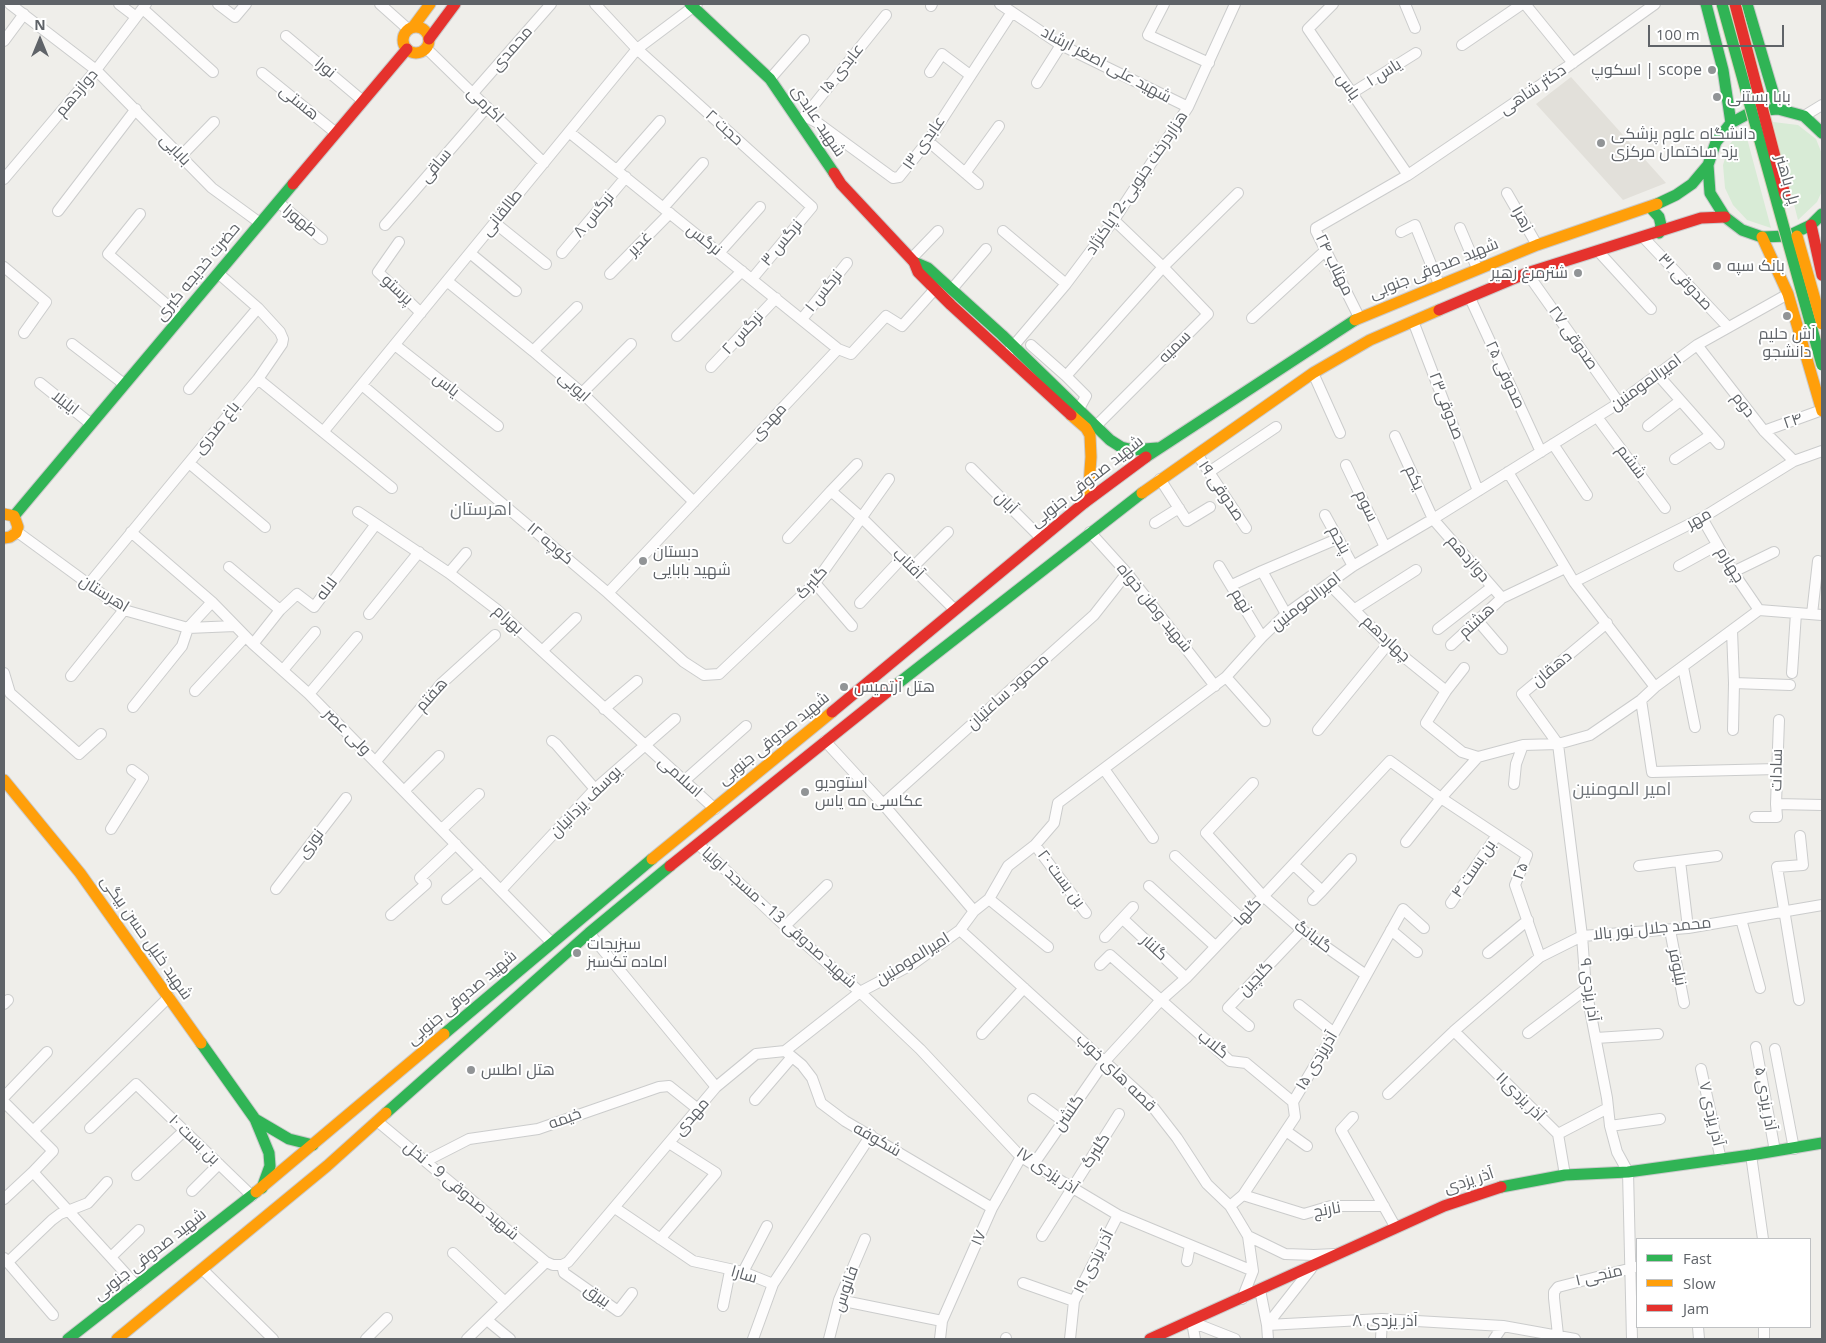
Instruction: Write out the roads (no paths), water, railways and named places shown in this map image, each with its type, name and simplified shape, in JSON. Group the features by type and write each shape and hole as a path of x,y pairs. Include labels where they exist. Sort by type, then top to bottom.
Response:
{"main road":[{"path":"430,4 402,39 407,49 417,53 428,43 455,4"},
{"path":"1706,4 1723,70 1732,123"},
{"name":"پل باهنر","path":"1722,4 1822,364"},
{"name":"پل باهنر","path":"1735,4 1822,324"},
{"path":"1747,4 1778,108"},
{"name":"شهید عابدی","path":"694,5 770,79 802,120 841,184 912,260 918,272 935,289 1079,409 1110,440 1121,448 1133,450 1158,448"},
{"path":"410,28 424,29 428,43"},
{"name":"حضرت خدیجه کبری","path":"9,515 91,424 407,49"},
{"path":"1723,70 1764,61"},
{"path":"1822,133 1804,116 1778,108 1753,111 1732,123 1716,142 1708,165 1710,193 1725,217 1742,230 1762,237 1788,236 1811,225 1822,214"},
{"name":"شهید صدوقی جنوبی","path":"68,1339 262,1188 552,943 766,768 1041,538 1084,503 1158,448 1359,317 1537,245 1650,207 1676,195 1692,184 1708,165"},
{"path":"1650,207 1659,217 1661,225 1659,232"},
{"name":"شهید صدوقی جنوبی","path":"117,1339 327,1166 589,933 825,741 1160,479 1313,373 1370,340 1528,274 1701,218 1725,217"},
{"path":"1811,225 1820,258 1822,275"},
{"path":"1762,237 1788,294 1822,410"},
{"path":"1777,270 1820,258"},
{"name":"شهید عابدی","path":"912,260 928,268 952,290 1086,428 1090,435 1091,457 1089,485 1084,503"},
{"path":"8,537 18,521 9,515"},
{"path":"766,768 776,782"},
{"name":"شهید خلیل حسن بیگی","path":"4,780 80,873 255,1119"},
{"path":"255,1119 289,1139 313,1145"},
{"path":"255,1119 269,1153 270,1166 262,1188"},
{"name":"آذر یزدی","path":"1150,1339 1192,1322 1444,1206 1495,1188 1565,1175 1628,1172 1721,1160 1822,1143"}],"street":[{"name":"بابایی","path":"10,4 96,70 212,188 260,223"},
{"path":"119,4 136,17"},
{"path":"218,4 235,17 246,4"},
{"path":"380,4 410,28"},
{"name":"محمدی","path":"473,94 551,4"},
{"name":"حجت ۲","path":"595,4 637,49 812,207"},
{"name":"شهید علی اصغر ارشاد","path":"1000,4 1061,45 1188,108"},
{"path":"1164,4 1148,35 1209,63"},
{"name":"هزاردرخت جنوبی-12پاکنژاد","path":"1009,350 1066,284 1114,220 1188,108 1235,4"},
{"name":"یاس","path":"1332,4 1308,29 1408,175"},
{"path":"1406,4 1415,28"},
{"path":"1462,45 1524,4 1573,63"},
{"name":"دکتر شاهی","path":"1408,175 1656,4"},
{"name":"طالقانی","path":"323,432 637,49 694,5"},
{"path":"145,6 213,72"},
{"name":"دوازدهم","path":"4,179 96,70 145,6"},
{"name":"عابدی ۱۳","path":"802,120 818,123 893,178 899,177 928,141 1012,12"},
{"path":"4,40 24,14"},
{"name":"عابدی ۱۵","path":"802,120 886,14"},
{"name":"نورا","path":"286,36 363,101"},
{"path":"770,79 804,40"},
{"name":"اکرمی","path":"428,43 473,94 544,163"},
{"path":"1037,83 1061,45"},
{"name":"یاس ۱","path":"1352,93 1416,53"},
{"path":"930,72 942,54 970,75"},
{"name":"هستی","path":"262,73 336,133"},
{"path":"1804,116 1822,104"},
{"name":"ساقی","path":"385,225 486,107"},
{"path":"58,211 136,110"},
{"path":"617,170 660,121"},
{"path":"181,156 214,122"},
{"path":"966,173 999,126"},
{"name":"نرگس","path":"569,132 838,349"},
{"path":"928,141 978,184"},
{"name":"غدیر","path":"610,274 667,210 703,163"},
{"name":"مهتاب ۲۴","path":"1359,317 1316,232 1316,228 1318,225 1408,175"},
{"name":"نرگس ۸","path":"562,252 626,177"},
{"path":"1066,376 1163,267 1238,193"},
{"name":"زهرا","path":"1507,193 1537,245"},
{"name":"طهورا","path":"278,202 322,239"},
{"path":"720,253 760,207"},
{"name":"نرگس ۳","path":"752,279 812,207"},
{"path":"140,214 108,254 181,317"},
{"path":"1114,220 1163,267"},
{"path":"495,223 546,264"},
{"path":"1401,232 1415,225 1439,284"},
{"path":"1460,228 1477,268"},
{"path":"912,260 938,230"},
{"path":"1003,231 1066,284"},
{"name":"صدوقی ۳۱","path":"1643,237 1728,327"},
{"name":"پرستو","path":"399,242 378,272 421,313"},
{"path":"952,290 986,249"},
{"path":"1252,318 1326,250"},
{"path":"1598,251 1651,310"},
{"path":"470,253 516,290"},
{"name":"نرگس ۱","path":"802,319 847,263"},
{"name":"سمیه","path":"1096,426 1208,314 1163,267"},
{"path":"5,271 46,302 24,333"},
{"path":"677,336 742,271"},
{"name":"باغ صدری","path":"88,585 258,379 282,344 280,332 258,308 218,273"},
{"name":"صدوقی ۲۷","path":"1528,274 1620,403"},
{"name":"ایوبی","path":"447,282 582,393 694,502"},
{"path":"838,349 851,354 886,316 902,326 935,289"},
{"name":"امیرالمومنین","path":"860,992 912,964 960,930 974,911 989,899 1008,866 1035,846 1054,823 1058,803 1226,677 1262,637 1286,614 1353,566 1433,520 1620,403 1697,345 1788,294"},
{"name":"نرگس ۲","path":"711,367 776,298"},
{"name":"صدوقی ۲۵","path":"1470,298 1541,452"},
{"path":"533,351 577,307"},
{"path":"189,389 258,308"},
{"name":"صدوقی۲۳","path":"1413,321 1478,491"},
{"path":"72,344 124,384"},
{"path":"582,393 631,344"},
{"name":"یاس","path":"395,345 498,426"},
{"name":"دوم","path":"1697,345 1764,431 1794,461"},
{"path":"1031,346 1086,396 1079,409"},
{"name":"مهدی","path":"608,594 838,349"},
{"path":"1313,373 1340,433"},
{"path":"1658,375 1719,444"},
{"path":"258,379 392,488"},
{"name":"ایلیلا","path":"40,383 91,424"},
{"name":"کوچه ۱۲","path":"362,384 608,594 684,662 704,675 719,674"},
{"path":"1648,426 1680,401"},
{"name":"۲۴","path":"1764,431 1822,410"},
{"name":"ششم","path":"1597,417 1665,508"},
{"path":"1209,472 1276,427"},
{"path":"1675,459 1711,435"},
{"name":"یکم","path":"1395,436 1433,520"},
{"path":"1553,444 1587,495"},
{"name":"مهر","path":"1574,582 1702,518 1794,461 1822,451"},
{"name":"صدوقی ۱۹","path":"1197,454 1246,528"},
{"path":"189,462 265,527"},
{"path":"788,538 858,464"},
{"name":"سوم","path":"1346,465 1385,547"},
{"name":"آبان","path":"971,468 1041,538"},
{"path":"1508,472 1574,582 1655,686"},
{"name":"گلبرگ","path":"719,674 815,583 889,479"},
{"path":"1160,479 1188,521 1210,507"},
{"name":"آفتاب","path":"831,491 862,518 955,610"},
{"path":"1155,523 1180,508"},
{"name":"بهرام","path":"358,512 449,572 496,608 645,746"},
{"name":"پنجم","path":"1325,515 1353,566"},
{"name":"چهارم","path":"1702,518 1733,572 1760,610"},
{"name":"دوازدهم","path":"1433,520 1502,598"},
{"name":"لاله","path":"253,644 280,610 297,594 314,607 376,524"},
{"name":"ولی عصر","path":"131,532 212,602 253,644 309,694 552,943"},
{"path":"912,568 948,532"},
{"name":"شهید وطن خواه","path":"1090,532 1127,573 1215,686"},
{"name":"اهرستان","path":"8,537 88,585 124,610 188,628 235,626"},
{"path":"1232,586 1337,539"},
{"path":"1679,566 1717,545"},
{"path":"369,614 419,552"},
{"path":"1733,572 1774,552"},
{"path":"449,572 466,553"},
{"path":"860,603 902,558"},
{"path":"1464,668 1446,691 1426,723 1462,752 1478,757 1523,745 1558,744 1590,735 1642,700 1655,686 1760,610 1817,615 1818,561"},
{"name":"نهم","path":"1219,566 1262,637"},
{"path":"228,567 280,610"},
{"path":"1502,598 1565,568"},
{"path":"1355,609 1416,570"},
{"path":"1262,571 1286,614"},
{"name":"محمود ساعتیان","path":"882,804 1094,615 1127,573"},
{"path":"815,583 852,626"},
{"name":"چهاردهم","path":"1329,584 1388,644 1446,691"},
{"path":"1438,629 1492,586"},
{"name":"هشتم","path":"1451,645 1502,598"},
{"path":"133,707 182,646 188,628 212,602"},
{"path":"70,676 124,610"},
{"path":"1792,673 1796,614"},
{"path":"542,651 576,618"},
{"path":"1478,621 1502,649"},
{"name":"دهقان","path":"1558,744 1522,694 1607,623"},
{"path":"1732,630 1733,730"},
{"path":"283,670 315,632"},
{"path":"195,691 245,636"},
{"path":"309,694 357,636"},
{"name":"هفتم","path":"376,761 442,683 495,636"},
{"path":"1318,730 1388,644"},
{"path":"1684,666 1695,727"},
{"path":"4,673 10,694 79,754 101,734"},
{"path":"1226,677 1265,721"},
{"path":"604,709 637,681"},
{"path":"1734,683 1790,685"},
{"path":"1642,700 1652,772 1777,769"},
{"name":"یوسف یزدانیان","path":"501,890 595,789 675,719"},
{"name":"سادات","path":"1779,720 1776,804 1822,806"},
{"path":"684,781 746,726"},
{"path":"552,741 595,789"},
{"path":"825,741 974,911"},
{"name":"آذر یزدی ۹","path":"1558,744 1582,936 1586,989 1610,1126 1616,1152 1628,1172"},
{"path":"1514,784 1516,764 1523,745"},
{"name":"اسلامی","path":"645,746 714,809"},
{"path":"404,790 439,756"},
{"path":"1406,842 1441,798 1478,757"},
{"name":"گلها","path":"1104,1061 1160,1000 1186,978 1294,865 1390,761 1441,798"},
{"path":"1104,769 1153,838"},
{"path":"110,829 143,778 132,770"},
{"name":"گلبانگ","path":"1253,783 1206,833 1263,896 1302,930 1366,975"},
{"path":"442,829 479,794"},
{"name":"نوری","path":"276,889 346,798"},
{"name":"۲۵","path":"1441,798 1527,855 1515,884 1540,957"},
{"path":"1756,817 1777,817 1776,804"},
{"name":"بن بست ۴","path":"1451,903 1497,835"},
{"path":"1799,1000 1776,867 1803,865 1800,836"},
{"path":"391,915 426,884 420,878 456,844"},
{"name":"شهید صدوقی 13 - مسجد اولیا","path":"698,844 785,926 860,992"},
{"name":"بن بست ۲۰","path":"1035,846 1086,913"},
{"path":"1175,856 1242,919"},
{"path":"1639,866 1717,856"},
{"path":"1313,900 1351,859"},
{"path":"1680,861 1688,928"},
{"path":"1294,865 1322,891"},
{"path":"447,899 481,870"},
{"path":"785,926 827,885"},
{"path":"1149,886 1215,946"},
{"path":"989,899 1048,947"},
{"name":"محمد جلال نور بالا","path":"1388,1094 1454,1031 1540,957 1582,936 1688,928 1822,905"},
{"path":"1104,937 1134,907"},
{"name":"۱۵ آذریزدی","path":"1230,1206 1243,1195 1295,1116 1293,1102 1403,909 1424,928"},
{"name":"گلنار","path":"1123,918 1186,978"},
{"path":"1741,919 1760,988"},
{"path":"1488,953 1528,920"},
{"name":"قصه های خوب","path":"960,930 1149,1102 1207,1184 1230,1206 1248,1236 1253,1271 1242,1299"},
{"name":"گلچین","path":"1249,1026 1228,1008 1302,930"},
{"path":"1391,930 1417,952"},
{"name":"نیلوفر","path":"1670,930 1684,1003"},
{"path":"589,933 716,1087"},
{"name":"گلاب","path":"1100,965 1110,954 1230,1061 1246,1063 1293,1102"},
{"path":"982,1034 1024,988"},
{"path":"1528,1033 1586,989"},
{"path":"755,1100 788,1054 860,992"},
{"name":"آذر یزدی ۱۷","path":"860,992 920,1049 1021,1158 1118,1215 1253,1271"},
{"path":"33,1131 168,998"},
{"path":"1299,1005 1334,1033"},
{"name":"آذر یزدی۱۱","path":"1454,1031 1558,1134 1565,1175"},
{"path":"1596,1038 1658,1034"},
{"name":"آذر یزدی ۵","path":"1756,1047 1775,1151"},
{"path":"1775,1049 1794,1149"},
{"path":"4,1097 47,1052"},
{"name":"مهدی","path":"562,1265 568,1262 615,1208 699,1110 716,1087 756,1054 788,1054"},
{"name":"شکوفه","path":"788,1054 802,1064 812,1078 821,1103 845,1121 992,1208"},
{"name":"گلشن","path":"1033,1165 1104,1061"},
{"name":"آذر یزدی ۷","path":"1701,1069 1721,1160"},
{"name":"بن بست ۱۰","path":"90,1128 136,1084 252,1196"},
{"name":"خیمه","path":"426,1161 469,1139 538,1129 659,1086 669,1086 699,1110"},
{"path":"1033,1100 1063,1121"},
{"path":"4,1102 53,1151 4,1199"},
{"path":"1558,1134 1608,1108"},
{"name":"گلبرگ","path":"1042,1236 1119,1114"},
{"path":"1353,1117 1341,1130 1396,1228"},
{"path":"1610,1126 1660,1119"},
{"name":"شهید صدوقی 9 - نخل","path":"377,1121 546,1262"},
{"path":"137,1175 184,1130"},
{"path":"1286,1131 1307,1146"},
{"name":"سارا","path":"615,1208 694,1261 730,1271 743,1272 773,1284 871,1136"},
{"path":"660,1239 716,1173 669,1143"},
{"path":"1751,1155 1763,1238"},
{"name":"۱۷","path":"940,1339 942,1321 992,1208 1021,1158"},
{"path":"192,1191 219,1164"},
{"path":"33,1172 137,1286"},
{"path":"1628,1172 1634,1268 1632,1339"},
{"path":"53,1315 6,1260 60,1214 88,1203 107,1182"},
{"name":"نارنج","path":"1243,1195 1304,1214 1331,1206 1384,1206"},
{"name":"آذر یزدی ۱۹","path":"1070,1339 1074,1301 1118,1215"},
{"path":"743,1272 767,1226"},
{"path":"110,1257 138,1230"},
{"path":"1248,1236 1285,1254 1339,1254"},
{"name":"فانوس","path":"829,1339 839,1300 865,1239"},
{"path":"1187,1261 1190,1245"},
{"path":"453,1253 505,1302"},
{"path":"468,1339 546,1262 553,1265 562,1265"},
{"name":"بیرق","path":"562,1265 564,1273 618,1311 632,1293"},
{"path":"1267,1325 1312,1267"},
{"name":"منجی ۱","path":"1558,1335 1554,1298 1554,1292 1558,1287 1634,1268"},
{"path":"202,1269 274,1339"},
{"path":"723,1306 730,1271"},
{"path":"1023,1283 1074,1301"},
{"path":"752,1339 773,1284"},
{"path":"1260,1290 1268,1339"},
{"path":"839,1300 942,1321"},
{"path":"366,1339 387,1318"},
{"path":"1381,1339 1382,1319"},
{"name":"۸ آذر یزدی","path":"1267,1325 1382,1319 1503,1326"},
{"path":"487,1320 510,1339"},
{"path":"1192,1322 1195,1339"},
{"path":"1192,1322 1235,1339"},
{"path":"1494,1339 1503,1326 1575,1339"}],"place":[{"name":"اسکوپ | scope","path":"1712,70"},
{"name":"بابا بستنی","path":"1717,97"},
{"name":"دانشگاه علوم پزشکی یزد ساختمان مرکزی","path":"1601,143"},
{"name":"بانک سپه","path":"1717,266"},
{"name":"شترمرغ زهیر","path":"1578,273"},
{"name":"آش حلیم دانشجو","path":"1787,316"},
{"name":"دبستان شهید بابایی","path":"643,561"},
{"name":"هتل آرتمیس","path":"844,687"},
{"name":"استودیو عکاسی مه یاس","path":"805,792"},
{"name":"سبزیجات اماده تک‌سبز","path":"577,953"},
{"name":"هتل اطلس","path":"471,1070"}],"district":[{"name":"اهرستان","path":"481,510"},
{"name":"امیر المومنین","path":"1622,790"}]}
